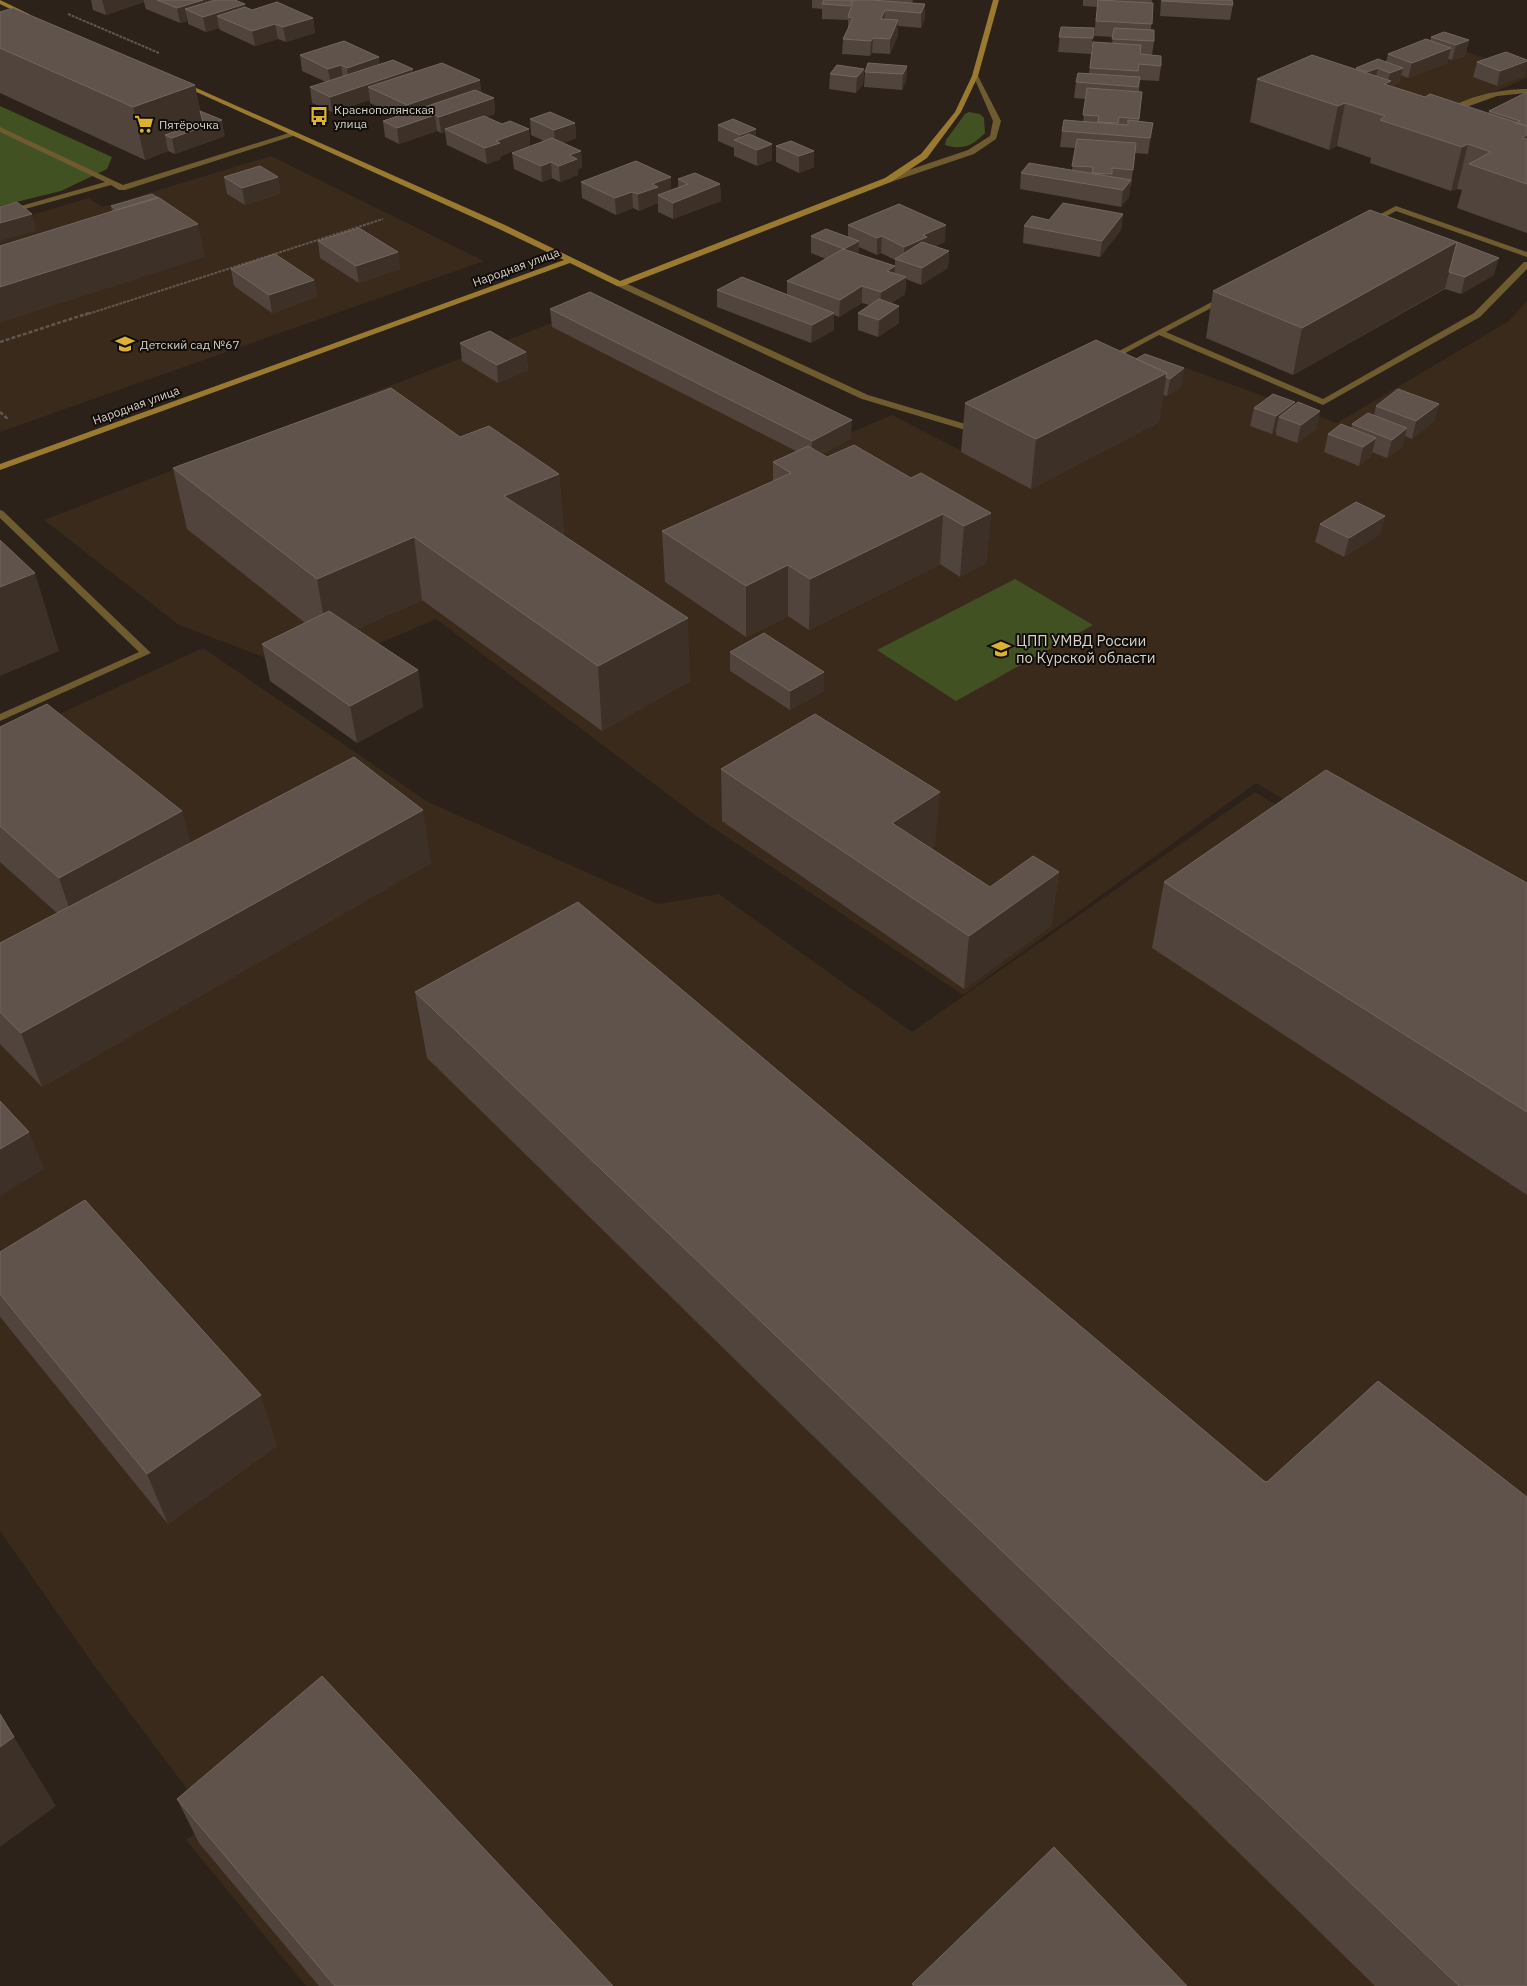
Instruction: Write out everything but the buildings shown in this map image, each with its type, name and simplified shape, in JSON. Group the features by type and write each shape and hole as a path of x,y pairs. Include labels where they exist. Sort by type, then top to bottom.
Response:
{"street":[{"path":"620,284 888,180 924,156 958,112 975,76 996,0"},
{"path":"0,2 36,18"},
{"path":"179,82 571,260"},
{"name":"Народная улица","path":"0,467 571,260 620,284"}],"lane":[{"path":"888,180 971,152 993,137 997,121 975,76"},
{"path":"1443,114 1477,98 1498,93 1527,92"},
{"path":"0,128 122,188 295,134"},
{"path":"0,214 111,182"},
{"path":"1361,226 1396,208 1527,255"},
{"path":"1159,332 1323,402 1477,315 1527,264"},
{"path":"620,284 866,398 972,430 989,421"},
{"path":"1099,363 1238,291"},
{"path":"0,513 146,653 0,718"}],"path":[{"path":"0,342 384,219"}],"shaded area":[{"path":"1437,42 1527,72 1527,78 1437,116 1338,81"},
{"name":"Детский сад №67","path":"271,156 484,261 0,432 0,224 89,198 102,207"},
{"name":"ЦПП УМВД России по Курской области","path":"1527,301 1527,946 1256,783 963,995 703,821 436,619 357,653 292,668 179,625 44,520 593,307 852,432 892,415 960,450 1110,376 1148,354 1337,423 1509,321"},
{"path":"203,648 428,802 658,904 719,894 912,1032 1255,792 1527,954 1527,1986 306,1986 186,1840 212,1822 93,1664 0,1531 0,741"}],"green space":[{"path":"0,106 112,157 107,169 61,191 0,206"},
{"path":"969,112 980,114 984,118 985,133 967,146 951,147 945,145 946,140 965,114"},
{"path":"1015,579 1093,625 956,701 877,650"}],"place":[{"name":"Краснополянская улица","path":"319,116"},
{"name":"Пятёрочка","path":"144,124"},
{"name":"Детский сад №67","path":"125,344"},
{"name":"ЦПП УМВД России по Курской области","path":"1001,649"}]}
